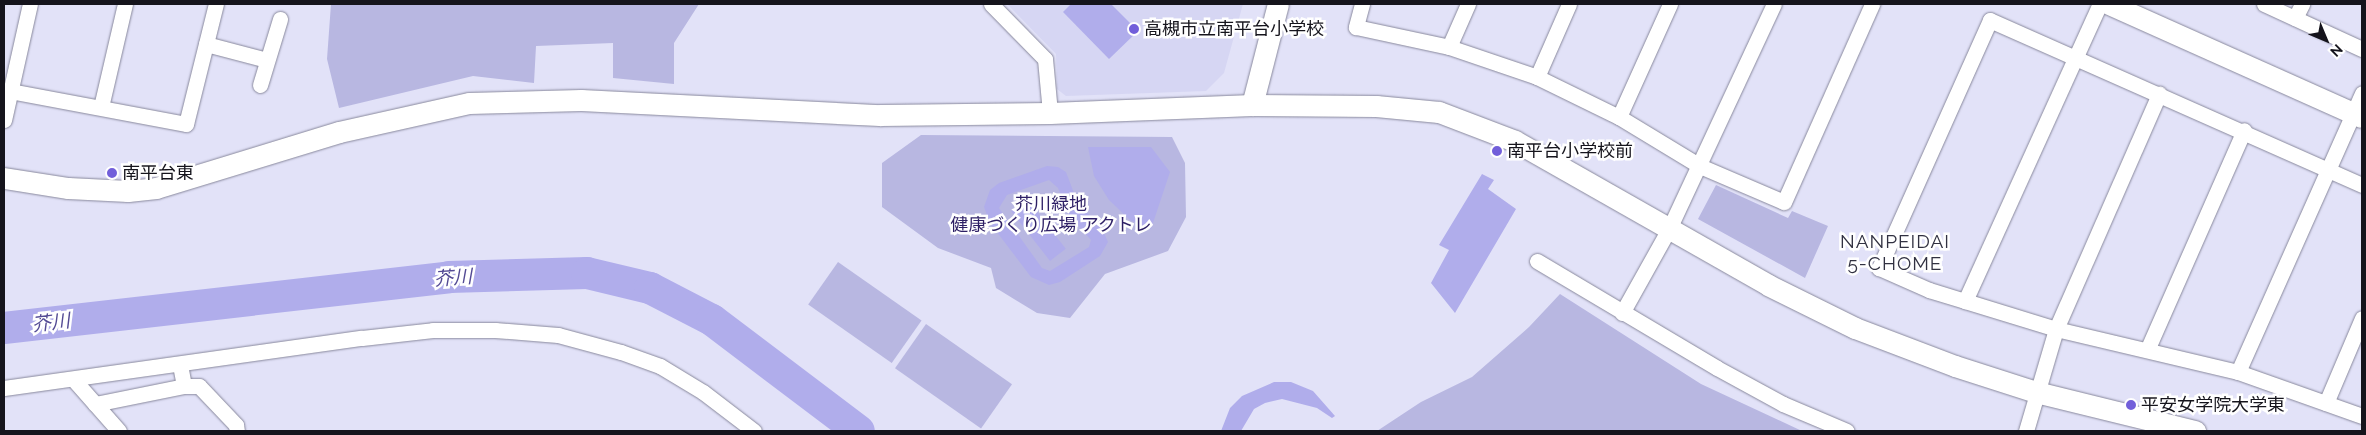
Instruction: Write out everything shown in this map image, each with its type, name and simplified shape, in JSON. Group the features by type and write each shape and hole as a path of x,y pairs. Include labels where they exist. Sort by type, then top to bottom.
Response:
{"street":[{"path":"4,120 30,4"},
{"path":"101,107 125,4"},
{"path":"10,91 186,124 216,4"},
{"path":"991,4 1045,59 1050,113"},
{"path":"1252,105 1278,4"},
{"path":"1362,4 1356,27 1449,47 1537,77 1619,117 1700,166 1784,202 1872,4"},
{"path":"1449,47 1468,4"},
{"path":"1537,77 1569,4"},
{"path":"1619,117 1670,4"},
{"path":"1622,313 1669,228 1700,166 1774,4"},
{"path":"1965,301 2100,4"},
{"path":"2109,4 2358,115"},
{"path":"2264,4 2362,49"},
{"path":"2295,18 2302,4"},
{"path":"260,85 280,19"},
{"path":"2362,185 2244,130 1990,20 1879,268 1928,290 2056,328 2148,348 2238,372 2362,416"},
{"path":"206,44 267,60"},
{"path":"2026,431 2056,328 2159,94"},
{"path":"2238,372 2330,169 2358,115 2362,94"},
{"path":"4,178 70,188 128,191 156,188 338,132 468,102 581,100 880,115 1050,113 1252,105 1376,106 1439,112 1515,141 1768,285 1855,328 1954,366 2036,392 2195,431"},
{"path":"2148,348 2244,130"},
{"path":"1537,261 1622,313 1782,404 1846,431"},
{"path":"2326,402 2362,318"},
{"path":"9,389 434,330 495,330 558,336 621,352 660,366 703,392 754,431"},
{"path":"180,365 184,386"},
{"path":"74,380 120,431"},
{"path":"95,404 184,386 199,386 236,425 238,431"}],"shaded area":[{"name":"高槻市立南平台小学校","path":"1007,4 1243,4 1224,73 1206,91 1066,96 1057,89 1056,54"},
{"path":"1071,4 1111,4 1138,31 1109,59 1063,12"},
{"path":"1088,147 1151,147 1170,172 1151,229 1130,220 1109,200 1094,176"},
{"path":"1047,166 1058,167 1066,172 1077,201 1103,231 1108,242 1100,256 1060,282 1049,285 1031,277 990,223 984,207 990,190 999,183","holes":["1049,180 1058,188 1069,215 1091,240 1089,247 1050,271 1042,268 999,208 1007,195"]},
{"path":"1482,174 1494,180 1488,189 1516,209 1455,313 1431,283 1449,250 1439,245"},
{"path":"1027,199 1066,249 1050,261 1011,211"},
{"path":"1274,382 1291,382 1313,391 1335,416 1332,418 1317,408 1282,399 1265,403 1254,409 1241,431 1221,431 1230,408 1242,396"}],"green space":[{"path":"331,4 699,4 674,43 674,84 613,78 613,43 536,46 534,83 473,76 339,108 327,59"},
{"name":"芥川緑地 健康づくり広場 アクトレ","path":"921,135 1172,137 1185,163 1186,217 1168,251 1105,274 1070,318 1037,313 996,288 991,268 938,248 882,207 882,163"},
{"path":"1716,185 1788,218 1792,211 1828,226 1805,278 1698,219"},
{"path":"838,262 922,321 892,363 808,305"},
{"path":"1560,294 1701,384 1802,431 1377,431 1421,402 1472,377 1529,327"},
{"path":"926,324 1012,384 981,428 895,368"}],"waterway":[{"name":"芥川","path":"4,328 449,277 587,273 650,288 712,320 859,431"}],"place":[{"name":"高槻市立南平台小学校","path":"1134,29"},
{"name":"南平台小学校前","path":"1497,151"},
{"name":"南平台東","path":"112,173"},
{"name":"平安女学院大学東","path":"2131,405"}],"district":[{"name":"NANPEIDAI 5-CHOME","path":"1895,253"}]}
